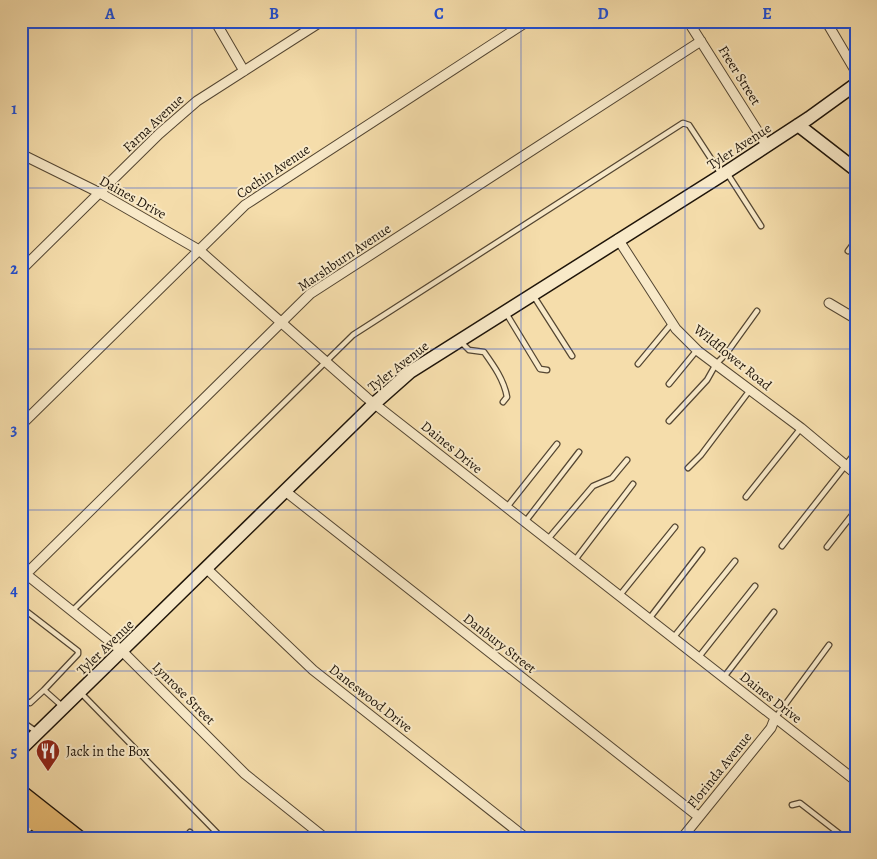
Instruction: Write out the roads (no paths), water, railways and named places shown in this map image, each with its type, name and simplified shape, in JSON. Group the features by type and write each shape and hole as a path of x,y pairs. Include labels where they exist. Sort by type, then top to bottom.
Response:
{"main road":[{"path":"21,793 78,838"},
{"path":"21,812 54,837"}],"street":[{"path":"215,21 244,70"},
{"name":"Farna Avenue","path":"21,270 197,101 322,21"},
{"name":"Cochin Avenue","path":"21,425 245,205 528,21"},
{"name":"Freer Street","path":"688,21 767,146"},
{"path":"826,21 856,72"},
{"name":"Marshburn Avenue","path":"24,572 310,294 702,42"},
{"name":"Tyler Avenue","path":"21,750 374,403 410,372 618,239 724,174 856,84"},
{"path":"798,125 856,170"},
{"name":"Daines Drive","path":"21,154 100,193 199,250 374,403 856,781"},
{"name":"Wildflower Road","path":"618,239 672,323 697,350 801,428 856,474"},
{"path":"829,303 856,318"},
{"name":"Danbury Street","path":"285,491 699,817"},
{"name":"Daneswood Drive","path":"207,568 313,670 526,838"},
{"name":"Lynrose Street","path":"24,572 122,651 245,774 326,838"},
{"name":"Florinda Avenue","path":"682,838 771,728 775,718"}],"lane":[{"path":"73,610 325,360 374,320 683,123 689,125 761,226"},
{"path":"848,251 856,240"},
{"path":"532,294 572,356"},
{"path":"505,311 540,369 547,370"},
{"path":"669,421 707,380 716,364 726,354 757,311"},
{"path":"638,364 672,323"},
{"path":"459,340 468,350 479,350 484,352 489,358 505,386 508,396 503,402"},
{"path":"669,384 697,350"},
{"path":"688,468 701,455 750,390"},
{"path":"746,497 801,428"},
{"path":"506,508 557,444"},
{"path":"525,523 579,452"},
{"path":"782,546 856,452"},
{"path":"548,540 593,486 612,478 627,460"},
{"path":"574,561 633,484"},
{"path":"827,547 856,510"},
{"path":"619,596 676,527"},
{"path":"648,619 702,550"},
{"path":"673,638 735,561"},
{"path":"698,658 755,586"},
{"path":"21,607 78,651 78,654 30,702 21,697"},
{"path":"723,678 774,612"},
{"path":"775,718 829,645"},
{"path":"44,690 63,708"},
{"path":"80,692 222,838"},
{"path":"21,721 38,733"},
{"path":"792,805 800,803 845,838"},
{"path":"21,837 35,822"},
{"path":"186,838 190,832"}],"place":[{"name":"Jack in the Box","path":"48,772"}]}
